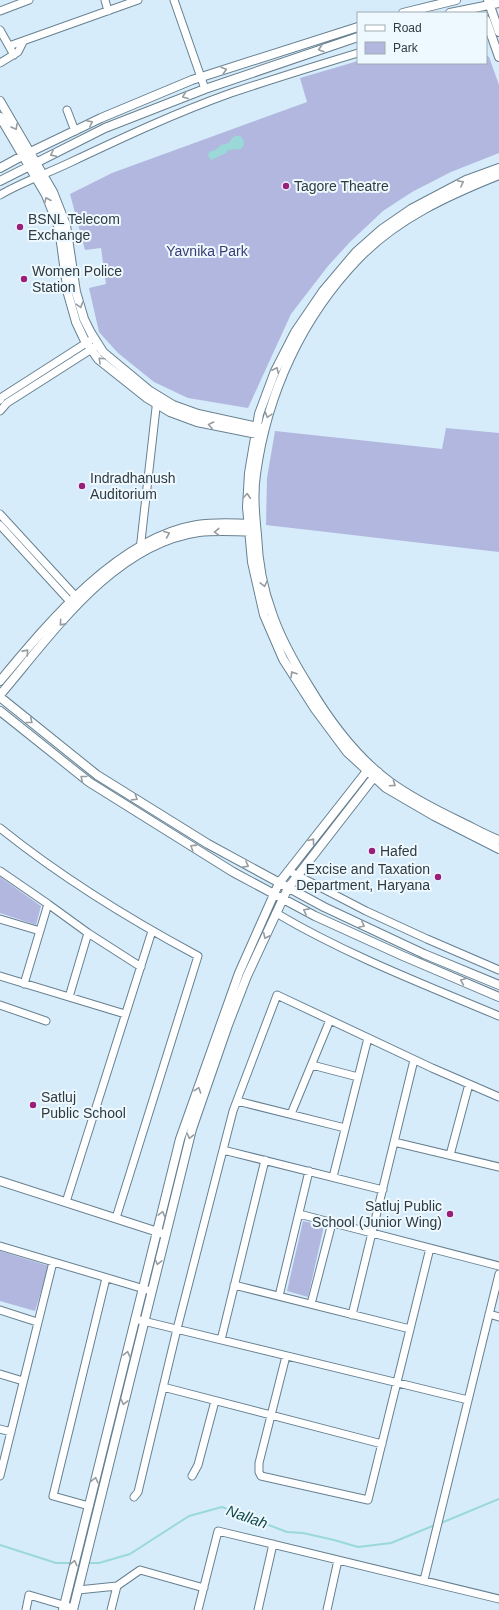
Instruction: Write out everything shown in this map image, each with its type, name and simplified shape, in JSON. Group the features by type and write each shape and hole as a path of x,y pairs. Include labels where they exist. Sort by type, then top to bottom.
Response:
{"street":[{"path":"0,11 29,0"},
{"path":"104,0 108,11"},
{"path":"9,46 138,0"},
{"path":"174,0 205,89"},
{"path":"407,12 456,0"},
{"path":"454,12 499,3"},
{"path":"484,5 493,18 499,32"},
{"path":"493,18 499,57"},
{"path":"0,168 102,118 201,77 357,27"},
{"path":"0,30 14,55"},
{"path":"0,181 105,128 205,89 357,37"},
{"path":"0,63 18,52 23,42"},
{"path":"0,195 20,183 40,177 108,144 189,110 230,94 357,53"},
{"path":"0,101 26,154"},
{"path":"67,110 75,131"},
{"path":"0,117 40,177 53,192 66,225 76,292 98,359 157,404 170,412 197,422 260,431"},
{"path":"260,431 259,414 275,371 295,332 323,291 356,252 382,229 411,209 466,180 499,168"},
{"path":"499,175 469,187 414,215 386,234 359,258 327,296 300,337 283,372 267,418 260,431 249,473 247,507 271,612 290,655 321,706 372,771 499,849"},
{"path":"93,344 157,395 173,405 198,414 260,431"},
{"path":"0,400 2,397 93,344"},
{"path":"0,411 7,403 93,344"},
{"path":"139,555 142,545 157,395"},
{"path":"0,514 76,602"},
{"path":"0,525 76,602"},
{"path":"252,528 197,525 175,530 142,545 117,560 94,580 0,696 97,775 208,844 324,907 417,950 499,985"},
{"path":"0,681 76,602 145,550 177,538 199,532 252,528"},
{"path":"0,711 89,782 233,872 315,916 499,997"},
{"path":"26,1610 29,1595 63,1608 74,1609 144,1321 147,1290 161,1233 180,1139 238,973 279,883 372,771"},
{"path":"161,1233 192,1129 247,976 288,888 372,771"},
{"path":"0,828 26,849 132,920 198,956 116,1218"},
{"path":"465,828 499,840"},
{"path":"0,871 88,933 141,967"},
{"path":"289,871 380,917 499,970"},
{"path":"24,984 48,904"},
{"path":"276,913 313,934 363,959 499,1016"},
{"path":"0,919 40,931"},
{"path":"66,1202 152,931"},
{"path":"69,997 88,933"},
{"path":"0,976 125,1014"},
{"path":"134,1496 138,1492 177,1330 237,1101 277,995 414,1060 499,1096"},
{"path":"0,1005 46,1020"},
{"path":"291,1114 330,1020"},
{"path":"333,1177 368,1038"},
{"path":"352,1315 414,1060"},
{"path":"312,1065 358,1077"},
{"path":"450,1155 468,1084"},
{"path":"237,1101 345,1128"},
{"path":"394,1142 499,1167"},
{"path":"224,1150 383,1190"},
{"path":"221,1340 265,1160"},
{"path":"279,1296 309,1171"},
{"path":"0,1181 161,1233"},
{"path":"299,1214 499,1266"},
{"path":"311,1304 332,1223"},
{"path":"0,1246 147,1290"},
{"path":"286,1356 259,1463 259,1472 261,1476 368,1500 430,1248"},
{"path":"0,1476 53,1262"},
{"path":"424,1580 499,1274"},
{"path":"89,1506 53,1496 106,1278"},
{"path":"234,1285 410,1329"},
{"path":"63,1608 135,1319 147,1290"},
{"path":"0,1310 37,1322"},
{"path":"489,1314 499,1317"},
{"path":"135,1319 468,1400"},
{"path":"0,1374 23,1381"},
{"path":"163,1387 382,1444"},
{"path":"192,1476 198,1465 215,1401"},
{"path":"0,1429 11,1432"},
{"path":"198,1610 218,1531 499,1599"},
{"path":"258,1610 273,1544"},
{"path":"327,1610 338,1560"},
{"path":"79,1587 117,1586 140,1570 204,1588"},
{"path":"111,1610 117,1586"}],"green space":[{"name":"Yavnika Park","path":"487,56 489,57 499,85 499,153 451,172 412,192 383,211 350,242 328,266 291,314 248,408 188,398 154,382 118,353 99,332 89,288 106,284 101,248 85,250 70,194 112,173 307,102 300,78 357,61 357,64 487,64"},
{"path":"446,428 499,433 499,552 266,525 267,478 275,431 442,449"},
{"path":"0,877 41,906 36,925 0,913"},
{"path":"303,1221 324,1226 308,1297 287,1291"},
{"path":"0,1251 49,1266 35,1311 0,1301"}],"shaded area":[{"path":"235,136 240,136 243,139 244,145 241,149 228,150 225,154 211,160 208,156 209,152 215,150 221,145 229,143"}],"waterway":[{"name":"Nallah","path":"441,1523 499,1499"},
{"name":"Nallah","path":"87,1563 99,1563 130,1554 189,1516 222,1507 287,1532 303,1533 358,1547 391,1543 435,1525"},
{"name":"Nallah","path":"0,1545 56,1563 73,1563"}],"place":[{"name":"Tagore Theatre","path":"286,186"},
{"name":"BSNL Telecom Exchange","path":"20,227"},
{"name":"Women Police Station","path":"24,279"},
{"name":"Indradhanush Auditorium","path":"82,486"},
{"name":"Hafed","path":"372,851"},
{"name":"Excise and Taxation Department, Haryana","path":"438,877"},
{"name":"Satluj Public School","path":"33,1105"},
{"name":"Satluj Public School (Junior Wing)","path":"450,1214"}]}
